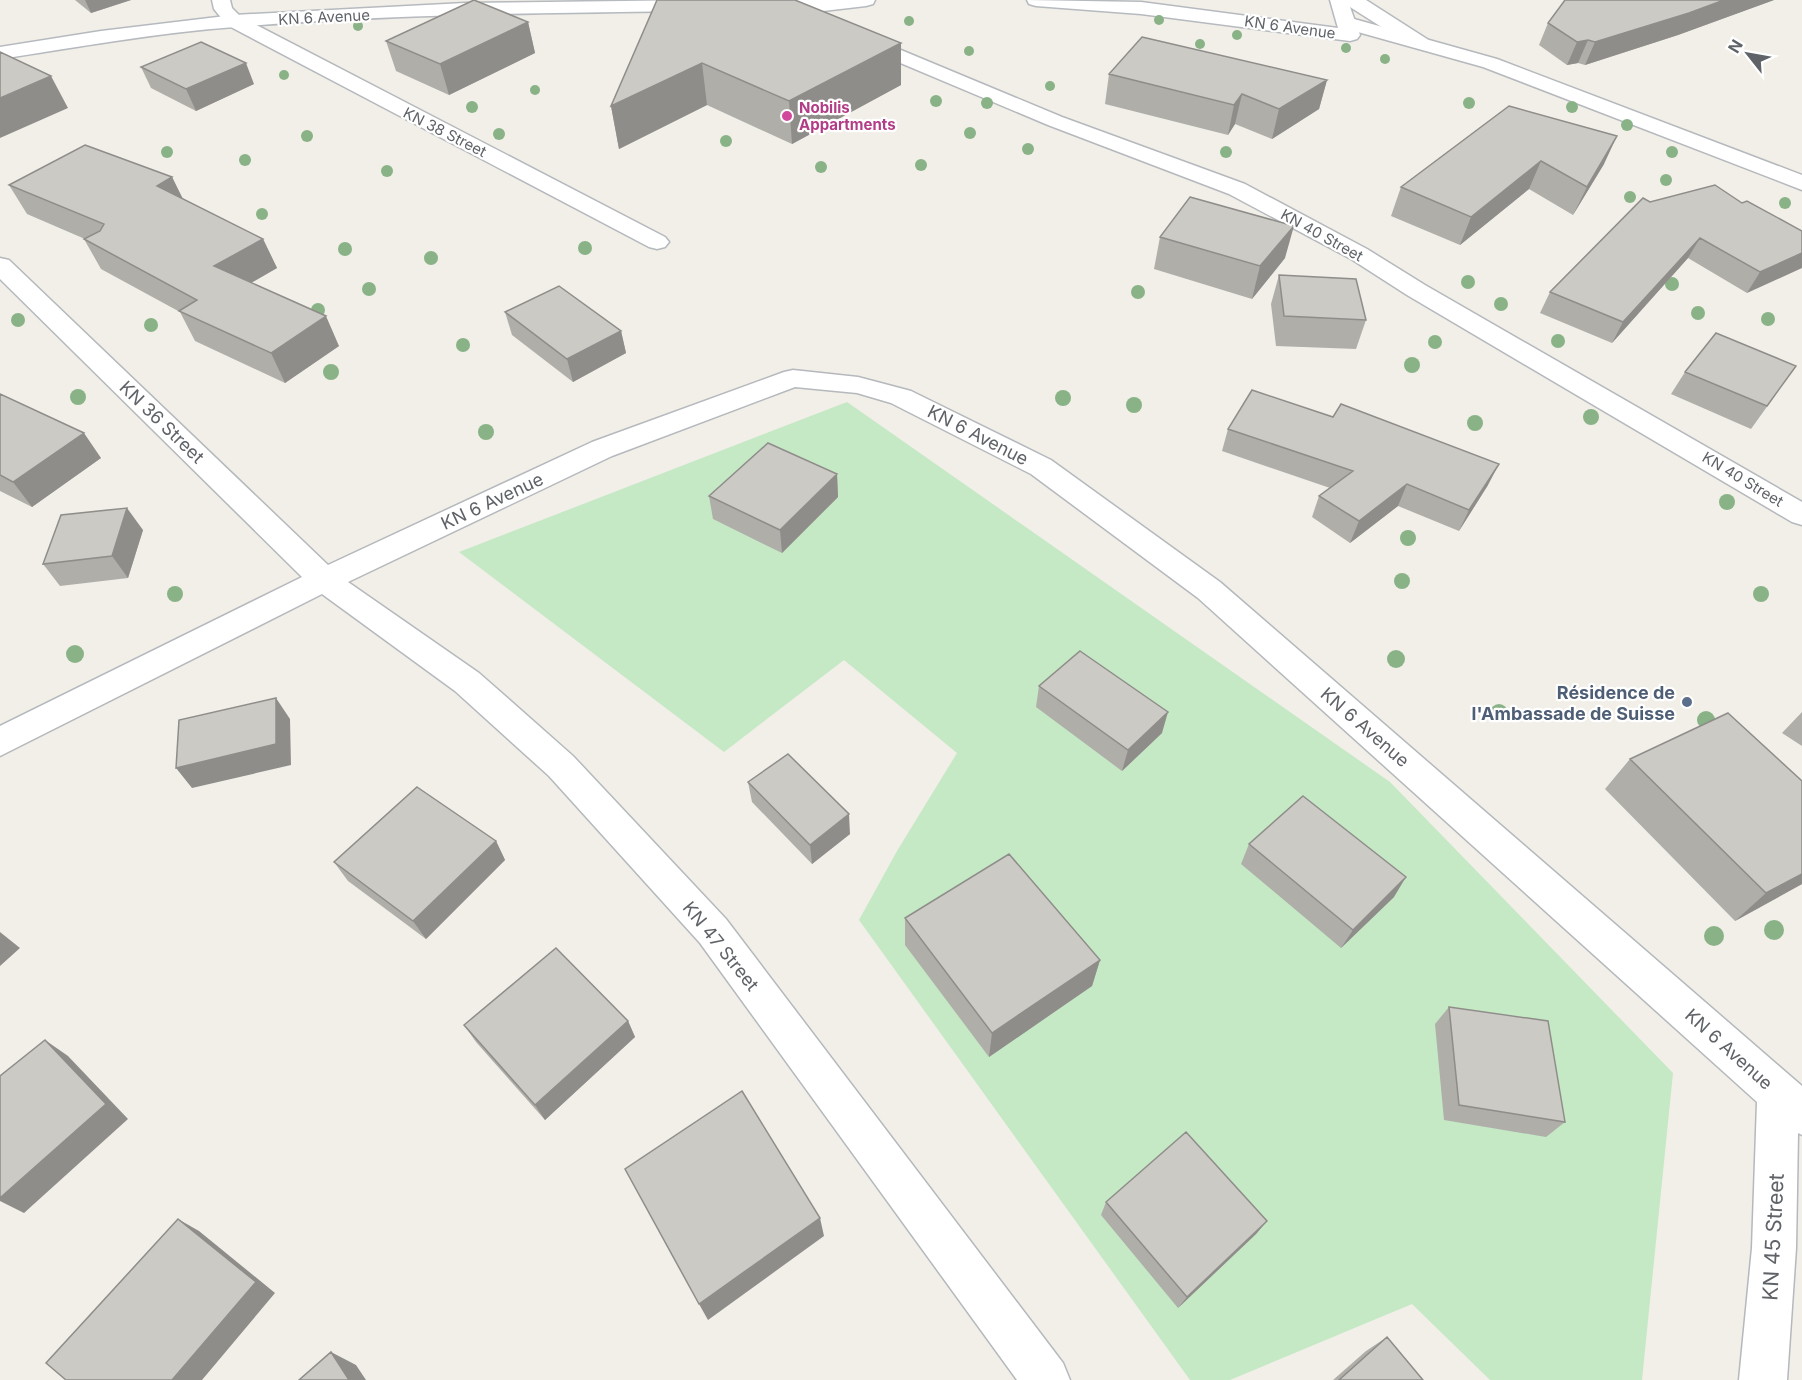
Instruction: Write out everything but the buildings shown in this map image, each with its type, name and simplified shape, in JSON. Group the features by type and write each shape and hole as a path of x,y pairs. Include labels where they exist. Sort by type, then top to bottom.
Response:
{"street":[{"path":"220,0 234,21"},
{"path":"752,2 823,5 866,0"},
{"name":"KN 6 Avenue","path":"1036,0 1322,21"},
{"name":"KN 6 Avenue","path":"1165,0 1256,9 1322,21 1538,82"},
{"path":"1339,0 1349,29"},
{"path":"1353,0 1420,43"},
{"name":"KN 6 Avenue","path":"0,53 101,37 234,21 465,9 717,4"},
{"name":"KN 40 Street","path":"823,5 828,18 864,41 1055,121 1237,189 1359,254 1435,301 1802,515"},
{"name":"KN 38 Street","path":"234,21 657,242"},
{"name":"KN 6 Avenue","path":"1349,29 1420,43 1490,63 1802,183"},
{"name":"KN 36 Street","path":"0,265 324,580"},
{"name":"KN 6 Avenue","path":"0,742 324,580 602,449 794,378 858,385 901,397 1041,467 1209,590 1790,1103"},
{"name":"KN 47 Street","path":"324,580 467,682 561,766 713,931 1046,1380"},
{"name":"KN 45 Street","path":"1763,1380 1774,1248 1790,1103"}],"green space":[{"path":"847,402 1390,782 1673,1073 1642,1380 1490,1380 1412,1304 1230,1380 1190,1380 859,920 897,851 957,753 844,660 724,752 459,552"}],"place":[{"name":"Nobilis Appartments","path":"787,116"},
{"name":"Résidence de l'Ambassade de Suisse","path":"1687,702"}]}
